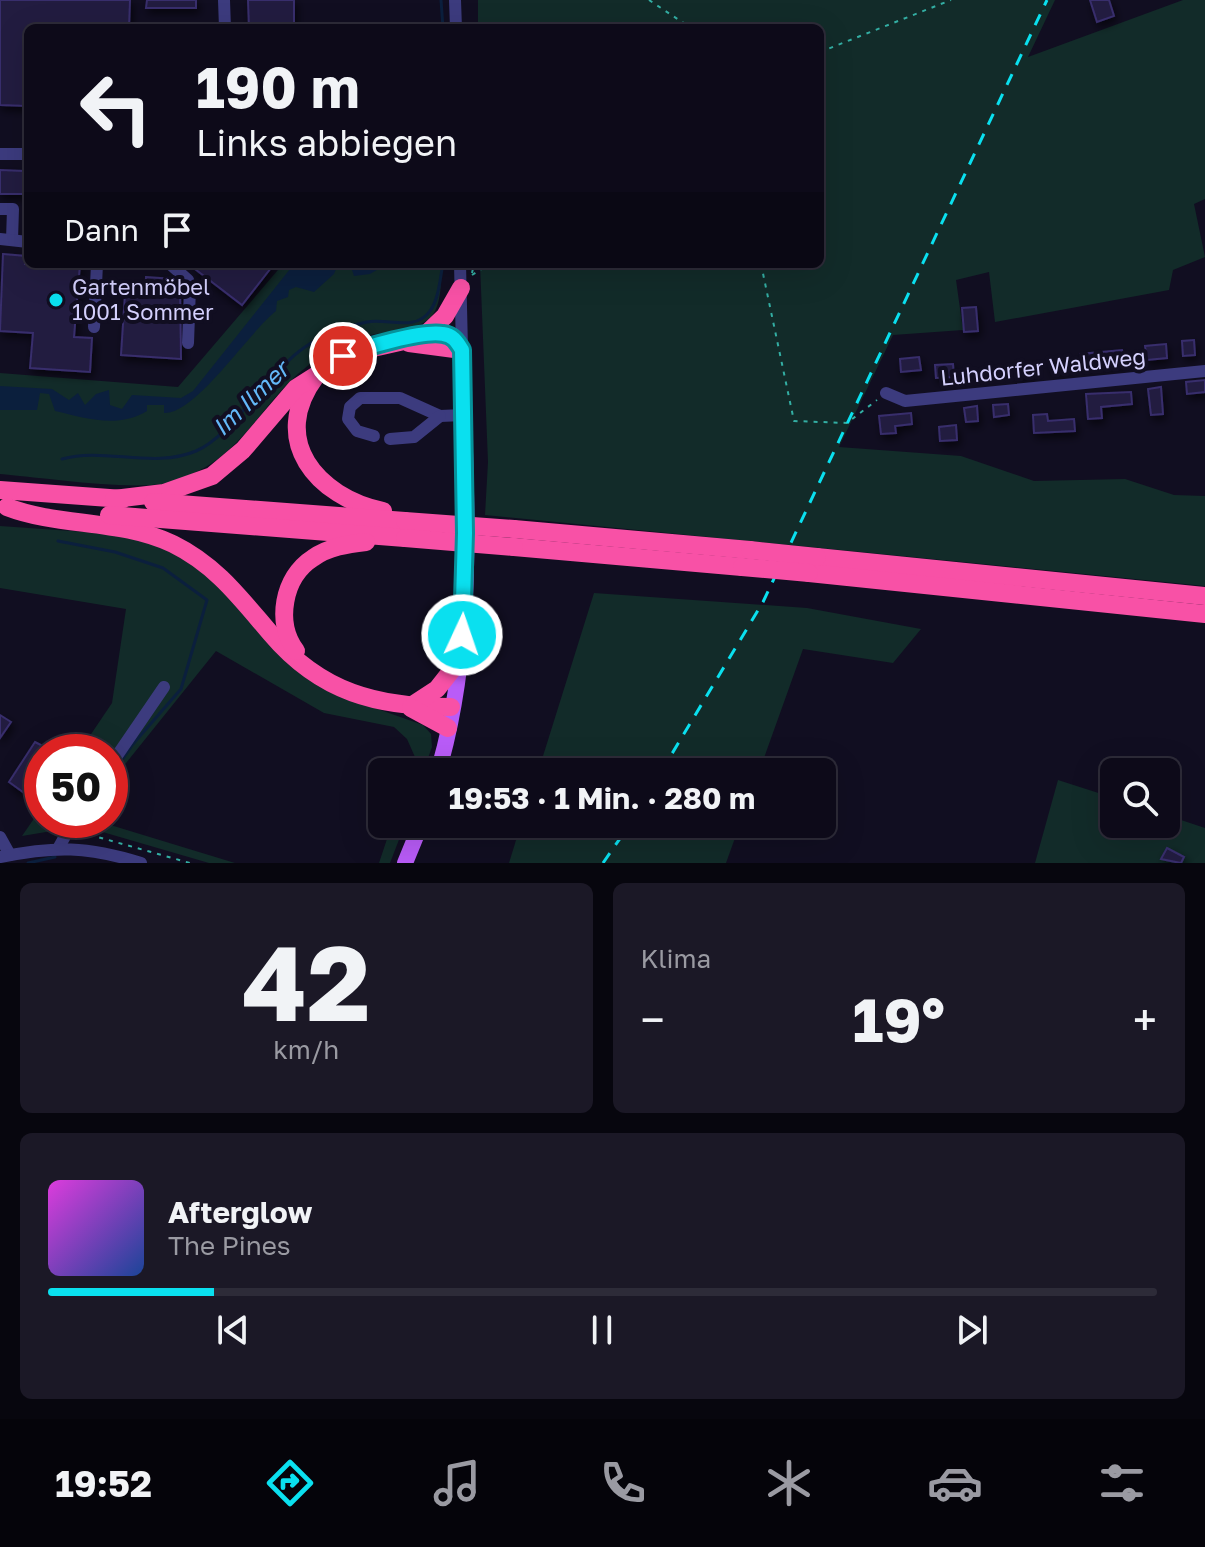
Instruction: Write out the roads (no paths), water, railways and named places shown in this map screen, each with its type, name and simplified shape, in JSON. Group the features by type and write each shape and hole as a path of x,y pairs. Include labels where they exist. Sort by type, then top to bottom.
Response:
{"highway":[{"path":"425,335 440,322 461,288"},
{"path":"2,501 114,499 164,493 212,476 243,450 285,399 320,371 359,350 425,335 447,334 462,350"},
{"path":"399,342 462,350"},
{"path":"320,371 306,392 297,424 300,450 309,469 325,487 405,525"},
{"path":"114,499 813,565 1205,614"},
{"path":"2,501 405,525 470,525 514,538"},
{"path":"2,501 157,537 195,555 235,591 274,638 317,674 356,696 408,707 451,707"},
{"path":"317,674 292,646 284,625 286,597 299,570 310,559 405,525"},
{"path":"813,565 1205,596"},
{"path":"408,707 437,689 459,661"},
{"path":"408,707 448,728"}],"main road":[{"path":"441,758 459,661 464,583 462,350"},
{"path":"405,863 415,838"}],"street":[{"path":"224,0 225,24"},
{"path":"455,0 456,24"},
{"path":"0,154 24,154"},
{"path":"0,209 13,209 6,240"},
{"path":"94,327 97,268"},
{"path":"174,268 188,280 190,287 188,343"},
{"path":"460,268 462,350"},
{"name":"Luhdorfer Waldweg","path":"886,393 905,401 1205,371"},
{"path":"374,436 357,431 348,419 350,407 360,398 400,398 440,416 463,415"},
{"path":"390,439 414,437 440,416"},
{"path":"128,740 164,687"},
{"path":"0,837 5,856 59,847 106,852 141,863"},
{"path":"59,847 64,838"}],"water":[{"path":"291,268 336,268 314,292 296,287 289,290 288,297 277,301 276,311 222,371 177,410 164,413 164,405 147,405 147,411 125,420 101,420 55,411 49,394 40,393 37,410 0,410 0,386 52,389 69,400 78,393 85,405 96,394 109,390 110,405 122,409 132,395 181,398 193,391"},
{"path":"351,268 380,268 370,274 354,276"}],"waterway":[{"name":"Im Ilmer","path":"441,0 443,24"},
{"name":"Im Ilmer","path":"62,459 95,455 163,458 196,451 223,432 277,372 312,342 359,324 375,321 409,323 424,317 435,301 442,268"},
{"name":"Im Ilmer","path":"58,541 115,552 163,568 207,600 181,689 128,751"},
{"name":"Im Ilmer","path":"28,863 55,857"}],"railway":[{"path":"669,758 763,602 1047,0"},
{"path":"603,863 620,838"}],"place":[{"name":"Gartenmöbel 1001 Sommer","path":"56,300"}]}
